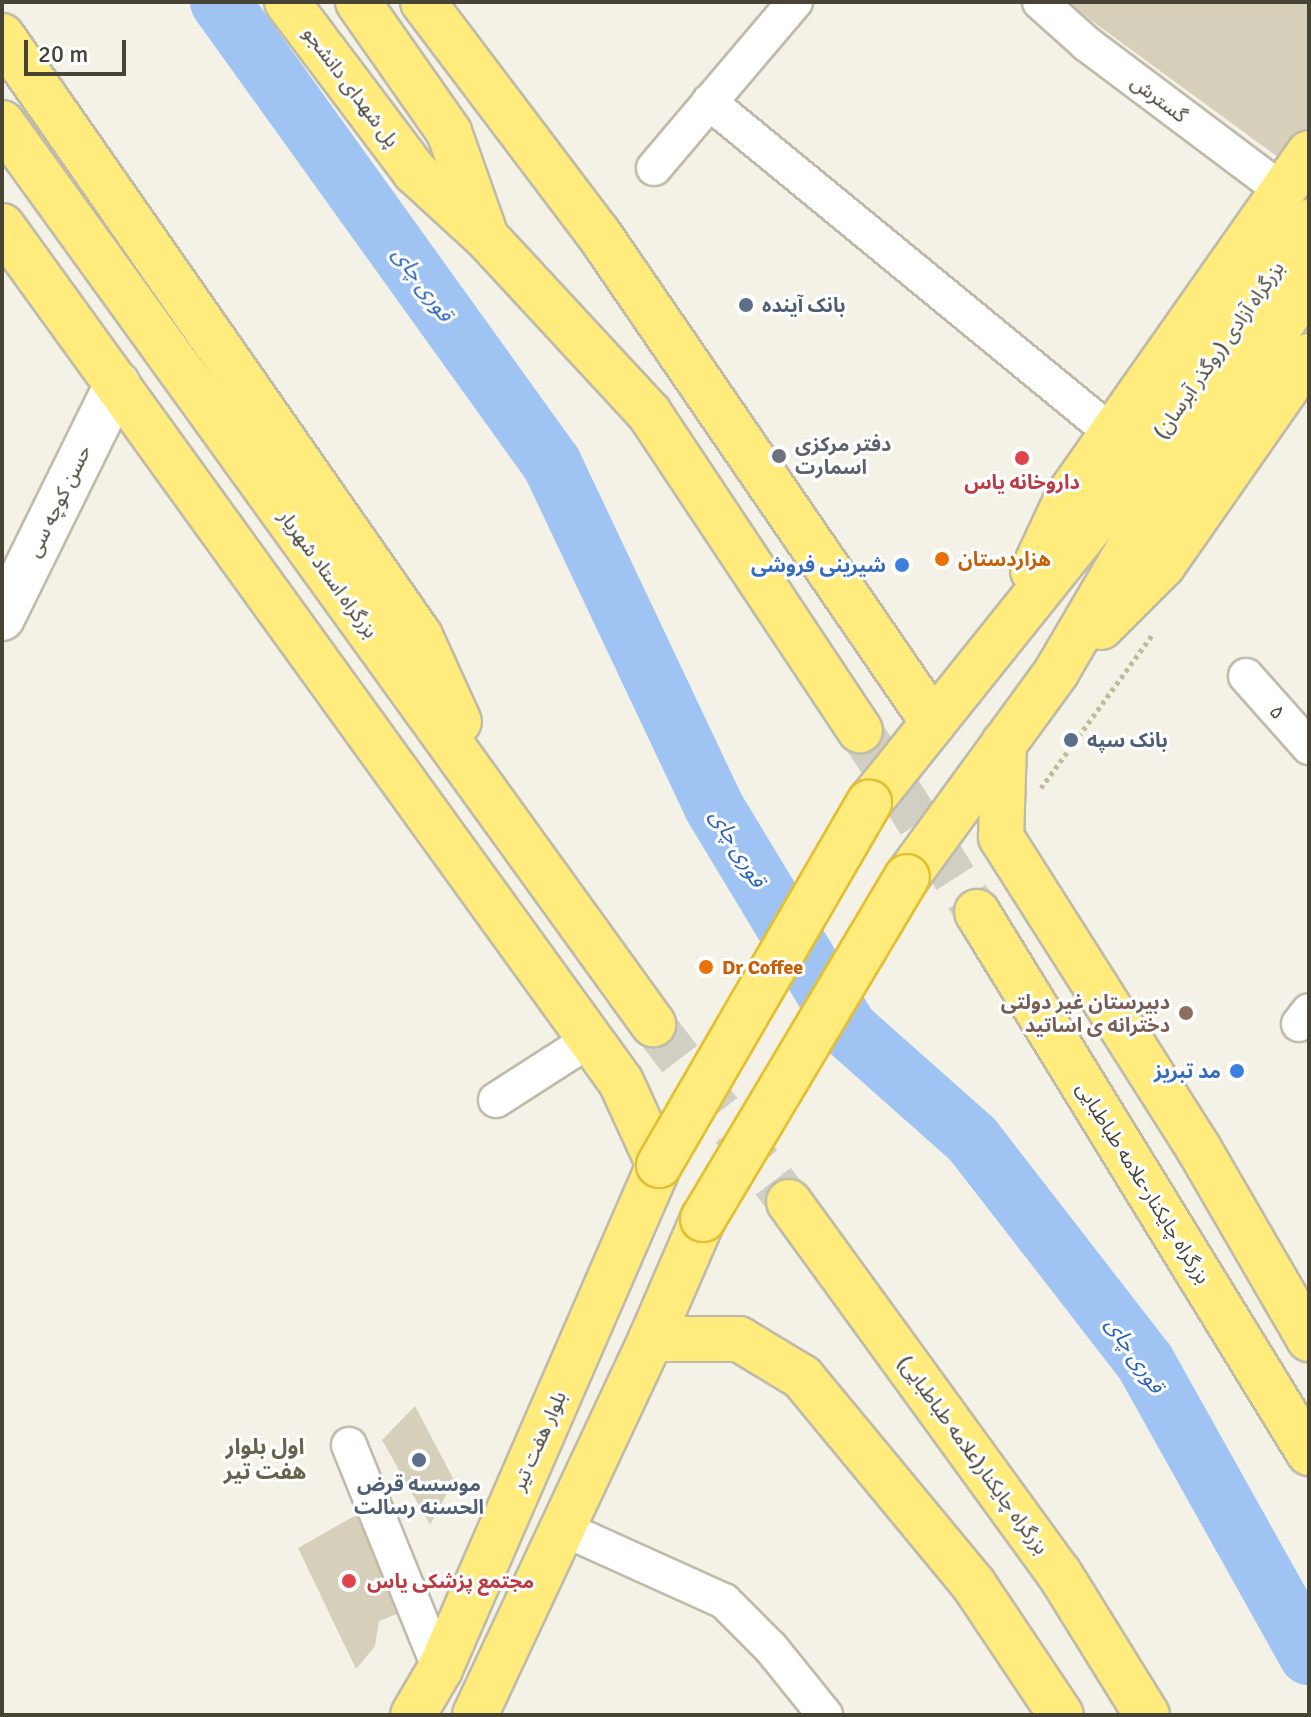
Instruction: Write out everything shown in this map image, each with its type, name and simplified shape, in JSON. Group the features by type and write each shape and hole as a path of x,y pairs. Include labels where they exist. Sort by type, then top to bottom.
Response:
{"highway":[{"name":"پل شهدای دانشجو","path":"287,2 415,172 486,237 649,413 860,730"},
{"path":"358,2 449,132 486,237"},
{"path":"423,2 598,233 933,722"},
{"path":"2,36 420,636 502,815"},
{"name":"بزرگراه استاد شهریار","path":"2,123 653,1024"},
{"path":"1006,630 1068,496 1112,433 1296,207 1309,153"},
{"name":"بزرگراه آزادی (روگذر آبرسان)","path":"1144,488 1296,207"},
{"path":"2,226 591,1039 621,1082 659,1165"},
{"name":"بزرگراه آزادی (روگذر آبرسان)","path":"1144,488 1309,285"},
{"path":"475,1715 651,1339 703,1219 907,877 1057,671 1163,565 1309,356"},
{"path":"1006,630 1144,488"},
{"path":"1057,671 1144,488"},
{"name":"بلوار هفت تیر","path":"413,1715 440,1669 659,1165 869,803 1006,630"},
{"path":"1004,743 1001,837 1199,1149 1309,1339"},
{"name":"بزرگراه چایکنار-علامه طباطبایی","path":"977,912 1309,1453"},
{"name":"بزرگراه چایکنار(علامه طباطبایی)","path":"789,1202 1059,1573 1147,1715"},
{"path":"651,1339 739,1339 802,1377 974,1585 1061,1715"}],"street":[{"path":"654,168 795,2"},
{"name":"گسترش","path":"1040,2 1087,44 1296,207"},
{"path":"709,102 1112,433"},
{"name":"حسن کوچه سی","path":"2,618 117,384"},
{"name":"۵","path":"1246,676 1309,747"},
{"path":"496,1100 591,1039"},
{"path":"349,1445 440,1669"},
{"path":"562,1528 724,1601 771,1648 825,1715"}],"building":[{"path":"1066,2 1309,2 1309,131 1286,163"},
{"name":"موسسه قرض الحسنه رسالت","path":"415,1406 454,1480 430,1525 382,1440"},
{"name":"مجتمع پزشکی یاس","path":"358,1514 397,1614 379,1621 375,1646 356,1669 298,1548"}],"waterway":[{"name":"قوری چای","path":"220,2 552,464 714,807 848,1029 972,1139 1145,1362 1309,1655"}],"tunnel":[{"path":"860,730 977,912"},
{"path":"653,1024 789,1202"}],"place":[{"name":"بانک آینده","path":"746,305"},
{"name":"دفتر مرکزی اسمارت","path":"779,456"},
{"name":"داروخانه یاس","path":"1022,458"},
{"name":"هزاردستان","path":"942,559"},
{"name":"شیرینی فروشی","path":"902,565"},
{"name":"بانک سپه","path":"1071,740"},
{"name":"Dr Coffee","path":"706,967"},
{"name":"دبیرستان غیر دولتی دخترانه ی اساتید","path":"1186,1013"},
{"name":"مد تبریز","path":"1237,1071"},
{"name":"موسسه قرض الحسنه رسالت","path":"419,1460"},
{"name":"مجتمع پزشکی یاس","path":"349,1581"}],"district":[{"name":"اول بلوار هفت تیر","path":"265,1458"}]}
